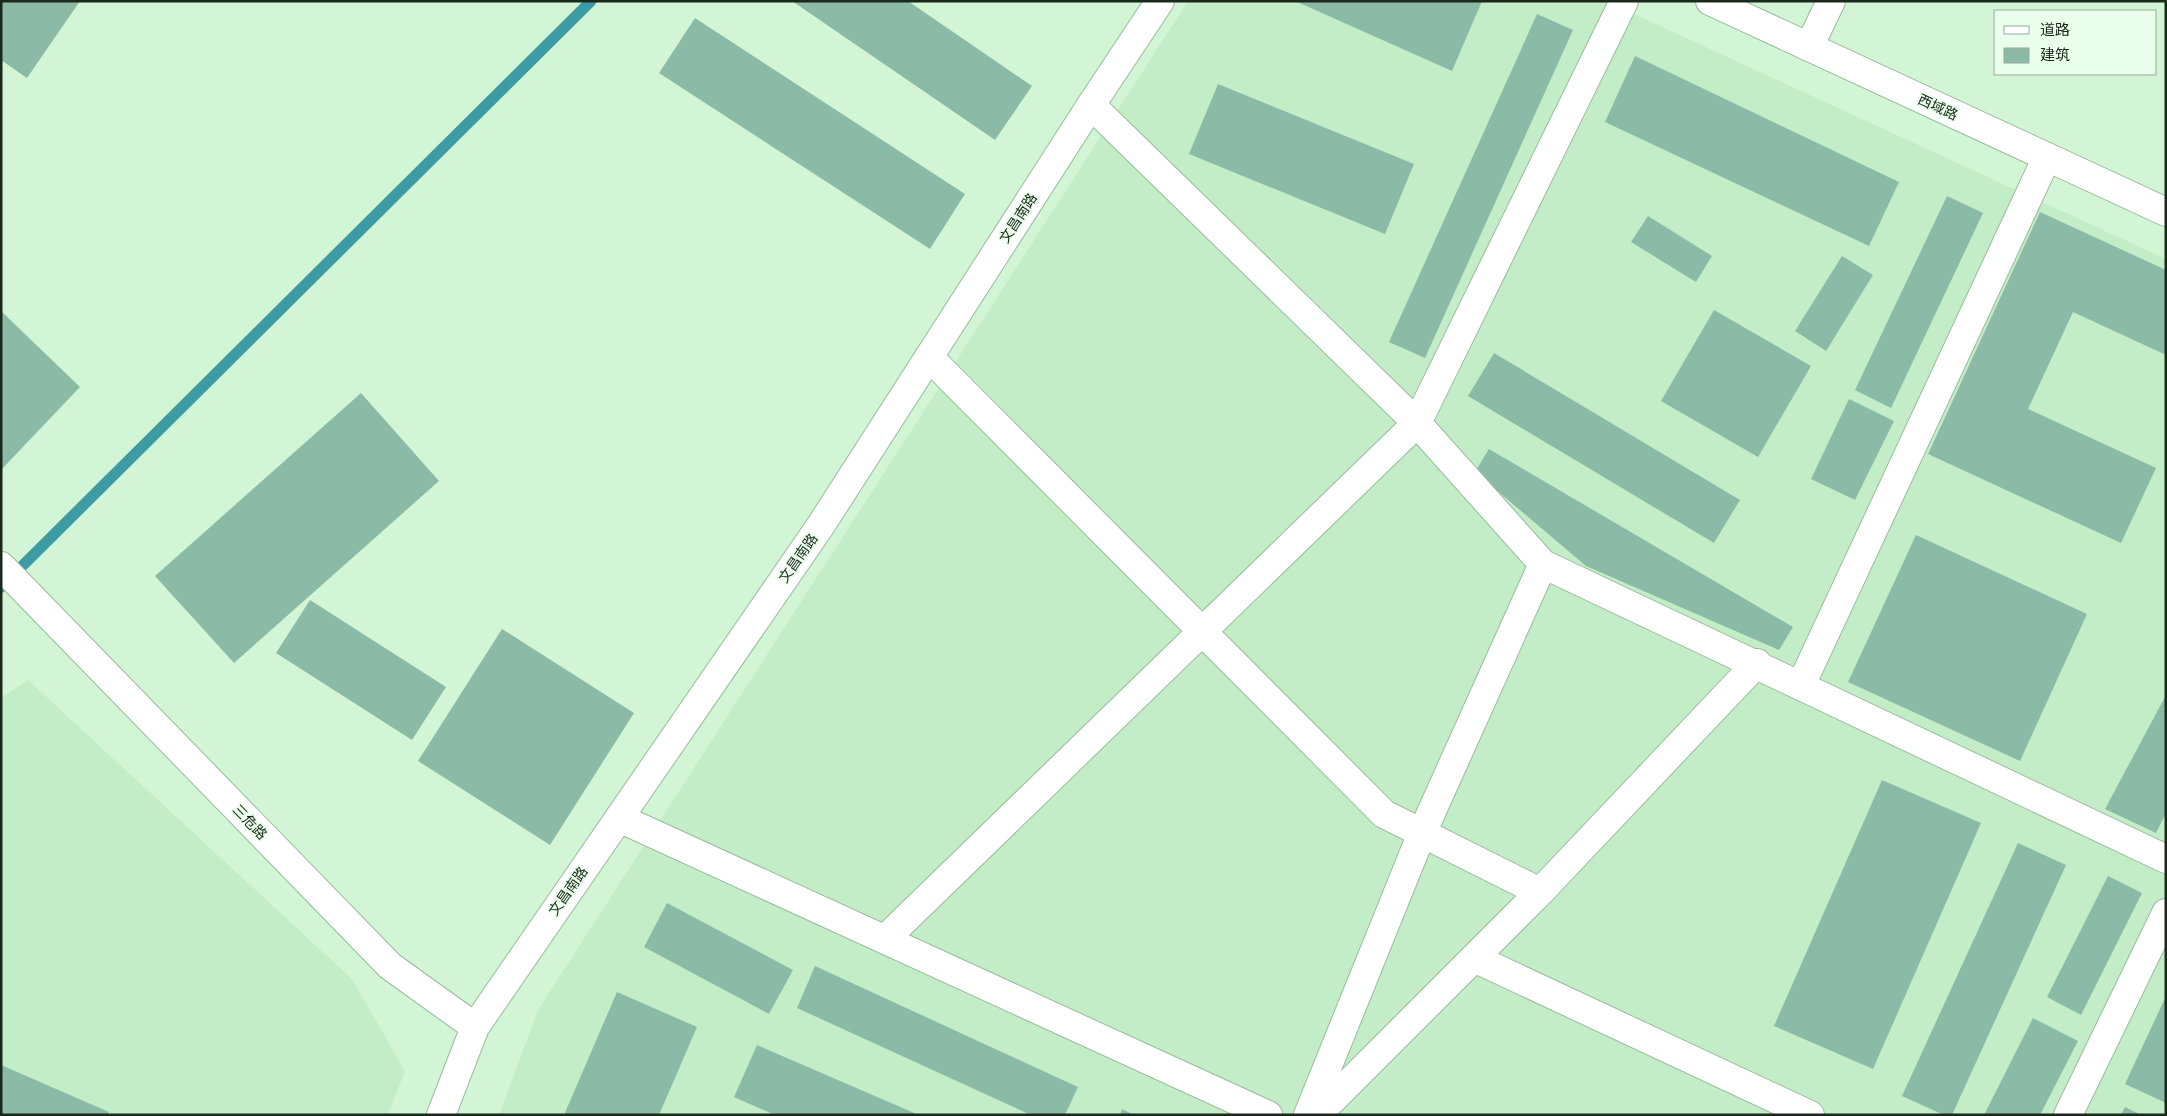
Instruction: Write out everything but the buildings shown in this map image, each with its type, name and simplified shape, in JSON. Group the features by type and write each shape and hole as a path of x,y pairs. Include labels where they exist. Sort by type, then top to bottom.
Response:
{"street":[{"name":"文昌南路","path":"441,1115 475,1027 821,525 1160,1"},
{"path":"885,939 1416,423 1624,1"},
{"name":"西域路","path":"1710,1 2166,212"},
{"path":"1808,47 1831,1"},
{"path":"1091,105 1416,423 1543,564 1757,663 2166,859"},
{"path":"1801,685 2047,157"},
{"path":"928,357 1384,814 1540,892"},
{"path":"1308,1115 1422,833 1543,564"},
{"name":"三危路","path":"1,566 390,966 475,1027"},
{"path":"1317,1115 1540,892 1757,663"},
{"path":"619,818 1268,1115"},
{"path":"2068,1115 2166,913"},
{"path":"1474,958 1810,1115"}],"shaded area":[{"path":"1188,1 1606,1 2166,259 2166,1115 499,1115 538,1010"},
{"path":"28,680 352,979 405,1071 388,1115 1,1115 1,698"}],"waterway":[{"path":"1,587 591,1"}]}
